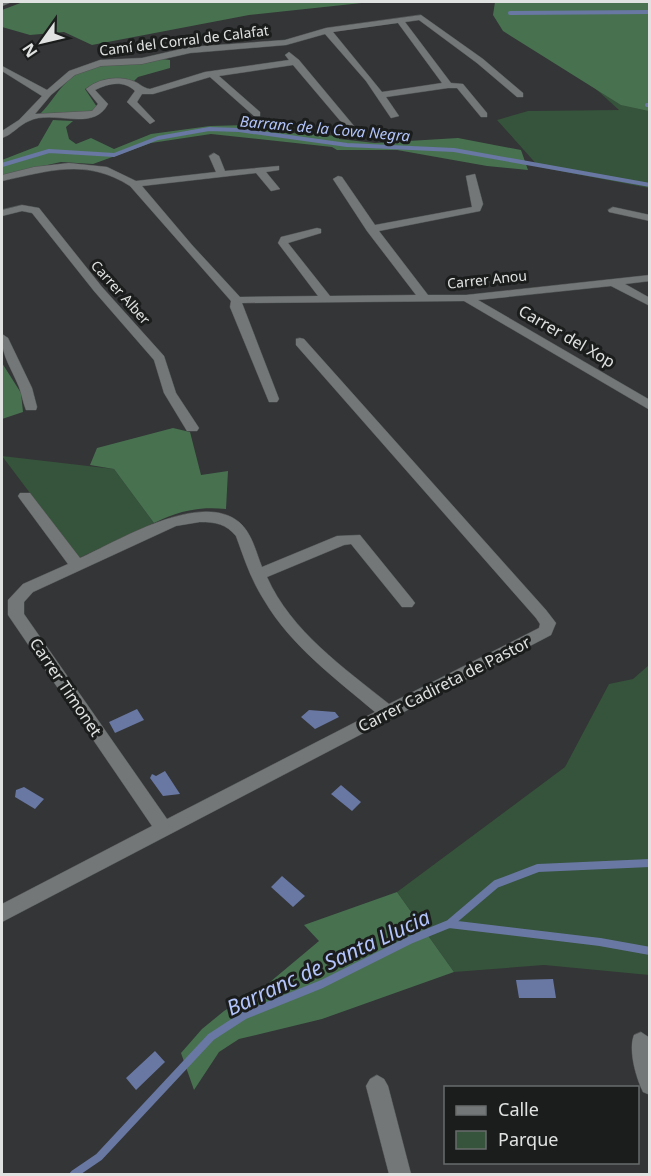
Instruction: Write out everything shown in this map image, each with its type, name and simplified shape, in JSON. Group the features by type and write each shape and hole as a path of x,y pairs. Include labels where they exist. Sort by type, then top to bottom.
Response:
{"street":[{"path":"2,4 8,2"},
{"name":"Camí del Corral de Calafat","path":"2,135 27,118 47,94 72,73 100,63 142,61 181,51 278,42 326,30 399,20 425,18 520,95"},
{"path":"399,20 448,85"},
{"path":"326,30 381,95 394,116"},
{"path":"278,42 351,128"},
{"path":"27,118 85,116 97,112 103,104 90,89 99,84 123,81 134,84 140,91 150,92 212,74 296,62"},
{"path":"2,68 47,94"},
{"path":"212,74 257,114"},
{"path":"381,95 448,85 460,87 484,115"},
{"path":"140,91 132,102 150,121"},
{"path":"214,156 222,174"},
{"path":"2,178 38,169 85,167 106,170 134,184 194,256 237,300 236,307 273,399"},
{"path":"134,184 276,168"},
{"path":"259,170 275,189"},
{"path":"371,229 476,208 478,204 471,176"},
{"path":"338,179 371,229 425,299"},
{"name":"Carrer Alber","path":"2,213 22,208 35,210 98,290 160,359 170,393 192,428"},
{"path":"613,210 650,218"},
{"path":"317,231 285,239 283,243 328,301"},
{"name":"Carrer Anou","path":"237,300 466,298 650,278"},
{"path":"614,282 650,303"},
{"name":"Carrer del Xop","path":"466,298 650,406"},
{"path":"2,338 26,388 31,407"},
{"name":"Carrer Cadireta de Pastor","path":"2,913 387,712 546,632 548,623 300,342"},
{"path":"24,496 77,565"},
{"name":"Carrer Timonet","path":"164,830 16,615 16,600 21,593 172,522 195,516 213,517 236,525 275,605 306,643 387,712"},
{"path":"259,574 350,538 355,539 407,603"},
{"path":"640,1042 650,1084"},
{"path":"377,1086 400,1174"}],"green space":[{"path":"23,2 371,2 249,15 92,45 64,32 30,35 2,27 2,10"},
{"path":"495,2 649,2 649,111 621,105 503,31 493,15"},
{"path":"500,2 649,2 649,188 539,167 497,120 528,111 619,110"},
{"path":"170,60 170,68 138,77 134,81 109,80 85,89 97,107 91,112 39,115 64,85 84,71 106,65"},
{"path":"53,120 73,121 66,127 69,139 76,144 91,138 114,149 151,134 210,126 248,125 276,132 339,136 339,139 375,143 458,138 521,150 528,170 487,166 397,150 337,150 332,147 211,134 151,143 93,164 61,162 2,175 2,160 38,146"},
{"path":"2,363 21,393 23,412 2,419"},
{"path":"173,428 190,432 201,475 228,471 226,509 189,510 154,523 114,469 90,465 97,448"},
{"path":"2,456 114,469 154,523 79,558"},
{"path":"649,665 649,975 544,965 454,972 397,892 565,767 609,684 633,679"},
{"path":"397,892 454,972 322,1019 239,1039 219,1052 194,1090 181,1053 202,1029 224,1011 270,982 319,941 304,925"}],"water":[{"path":"137,709 144,720 115,733 109,722"},
{"path":"309,710 335,712 339,717 315,729 301,717"},
{"path":"165,771 180,794 163,796 150,778 152,774 156,776"},
{"path":"341,785 361,802 352,811 331,794"},
{"path":"24,787 44,799 35,809 15,797 16,790"},
{"path":"282,876 305,896 293,907 271,887"},
{"path":"553,979 556,998 519,998 516,980"},
{"path":"155,1051 165,1062 136,1090 126,1078"}],"waterway":[{"path":"510,13 650,12"},
{"name":"Barranc de la Cova Negra","path":"2,165 49,151 114,155 158,138 209,129 239,130 347,145 454,150 650,185"},
{"path":"449,924 496,884 538,868 650,863"},
{"name":"Barranc de Santa Llucia","path":"74,1174 99,1157 211,1037 245,1015 322,984 412,939 449,924"},
{"path":"449,924 600,942 650,951"}]}
